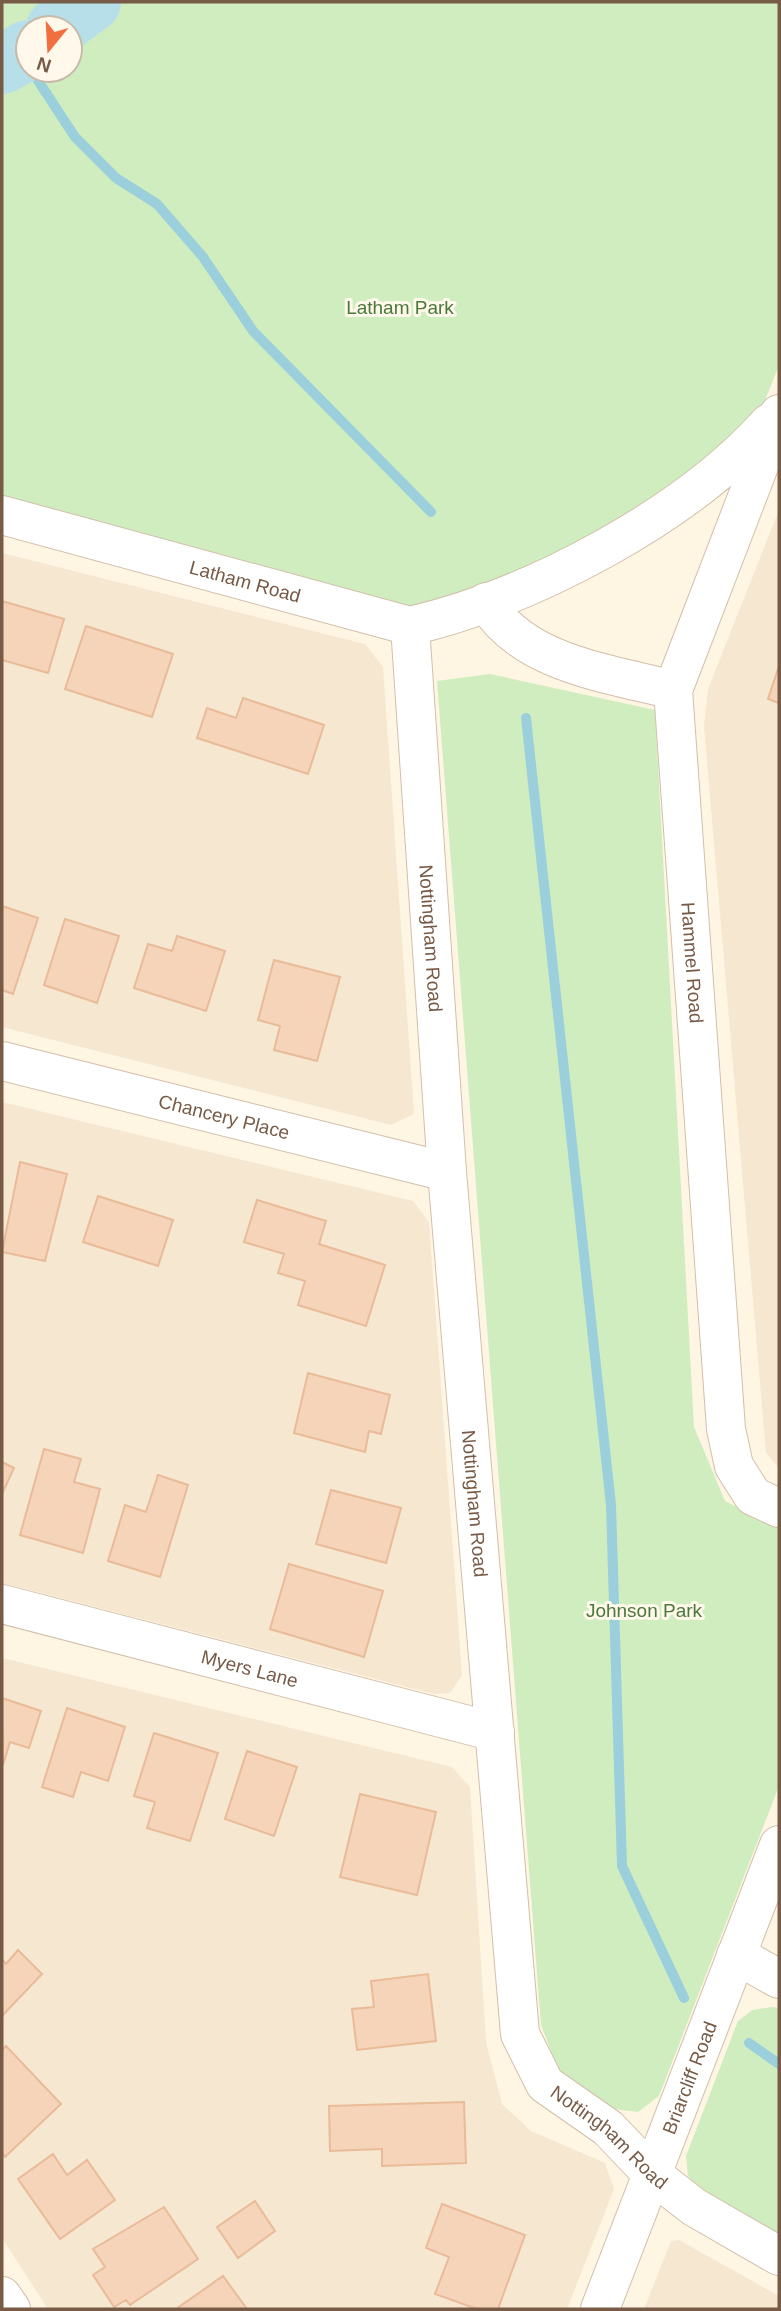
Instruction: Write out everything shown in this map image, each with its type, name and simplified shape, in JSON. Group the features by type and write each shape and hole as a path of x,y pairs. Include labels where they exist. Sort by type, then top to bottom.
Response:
{"street":[{"name":"Latham Road","path":"2,515 410,625 451,616 562,572 711,478 747,447 779,412"},
{"name":"Hammel Road","path":"779,412 673,690 726,1429 734,1465 753,1496 779,1508"},
{"path":"486,602 499,624 528,645 569,663 673,690"},
{"name":"Nottingham Road","path":"410,625 447,1172 520,2034 545,2084 608,2128 653,2175 694,2207 779,2256"},
{"name":"Chancery Place","path":"2,1060 447,1172"},
{"name":"Myers Lane","path":"2,1604 495,1732"},
{"name":"Briarcliff Road","path":"600,2309 779,1845"},
{"path":"736,1955 779,1979"},
{"path":"2,2296 10,2309"}],"shaded area":[{"path":"779,510 779,1468 766,1453 704,726 708,689"},
{"path":"2,553 365,644 383,667 414,1114 391,1125 2,1027"},
{"path":"2,1102 413,1201 429,1222 462,1675 450,1693 434,1694 2,1583"},
{"path":"2,1658 452,1767 470,1787 486,2042 502,2104 531,2131 605,2163 614,2189 567,2309 48,2309 2,2238"},
{"path":"679,2240 779,2296 779,2309 644,2309 671,2241"}],"green space":[{"name":"Latham Park","path":"2,2 779,2 779,365 747,447 451,616 2,515"},
{"name":"Johnson Park","path":"490,674 655,710 694,1427 725,1501 779,1528 779,1786 659,2096 638,2112 605,2108 558,2069 541,2025 437,681"},
{"path":"779,2008 779,2241 702,2193 688,2176 686,2156 738,2021 752,2010"}],"building":[{"path":"2,601 64,619 48,673 2,660"},
{"path":"86,626 173,654 152,717 65,689"},
{"path":"779,666 779,703 768,699"},
{"path":"243,698 324,725 308,774 197,738 207,708 236,718"},
{"path":"2,906 38,918 13,994 2,990"},
{"path":"65,919 119,936 97,1003 44,985"},
{"path":"177,936 225,951 206,1011 134,988 148,944 172,951"},
{"path":"274,960 340,977 317,1061 274,1050 280,1026 258,1020"},
{"path":"20,1162 67,1174 45,1261 2,1252"},
{"path":"98,1196 173,1220 158,1266 83,1242"},
{"path":"257,1200 326,1221 319,1244 385,1265 366,1326 298,1305 305,1281 278,1273 284,1254 244,1242"},
{"path":"308,1373 390,1395 381,1434 369,1431 365,1452 294,1433"},
{"path":"44,1449 81,1459 74,1482 100,1489 83,1553 20,1535"},
{"path":"2,1462 14,1468 2,1494"},
{"path":"158,1475 188,1485 160,1577 108,1561 125,1505 146,1512"},
{"path":"331,1490 401,1508 386,1563 316,1544"},
{"path":"289,1564 383,1591 364,1657 270,1629"},
{"path":"2,1698 41,1711 29,1748 10,1742 3,1765"},
{"path":"67,1708 125,1727 108,1781 81,1772 73,1797 42,1787"},
{"path":"154,1733 218,1753 190,1841 147,1828 155,1802 134,1796"},
{"path":"247,1751 297,1767 274,1836 225,1819"},
{"path":"360,1794 436,1812 417,1895 340,1877"},
{"path":"18,1950 42,1974 2,2016 2,1959 6,1964"},
{"path":"428,1974 436,2041 357,2050 352,2009 374,2007 371,1981"},
{"path":"6,2046 61,2104 5,2157 2,2153 2,2050"},
{"path":"464,2102 466,2163 382,2166 382,2149 330,2151 329,2106"},
{"path":"53,2154 67,2175 87,2160 115,2200 60,2239 18,2179"},
{"path":"255,2201 275,2231 238,2258 217,2227"},
{"path":"442,2204 525,2235 498,2309 477,2309 435,2294 449,2257 426,2248"},
{"path":"164,2207 198,2259 130,2305 126,2300 114,2307 93,2275 105,2267 93,2249"},
{"path":"223,2276 247,2309 176,2309"}],"waterway":[{"path":"75,14 91,2"},
{"path":"2,64 14,58"},
{"path":"40,84 75,137 116,178 157,204 203,257 253,331 431,512"},
{"path":"526,718 611,1505 622,1866 684,1998"},
{"path":"749,2043 779,2064"}]}
